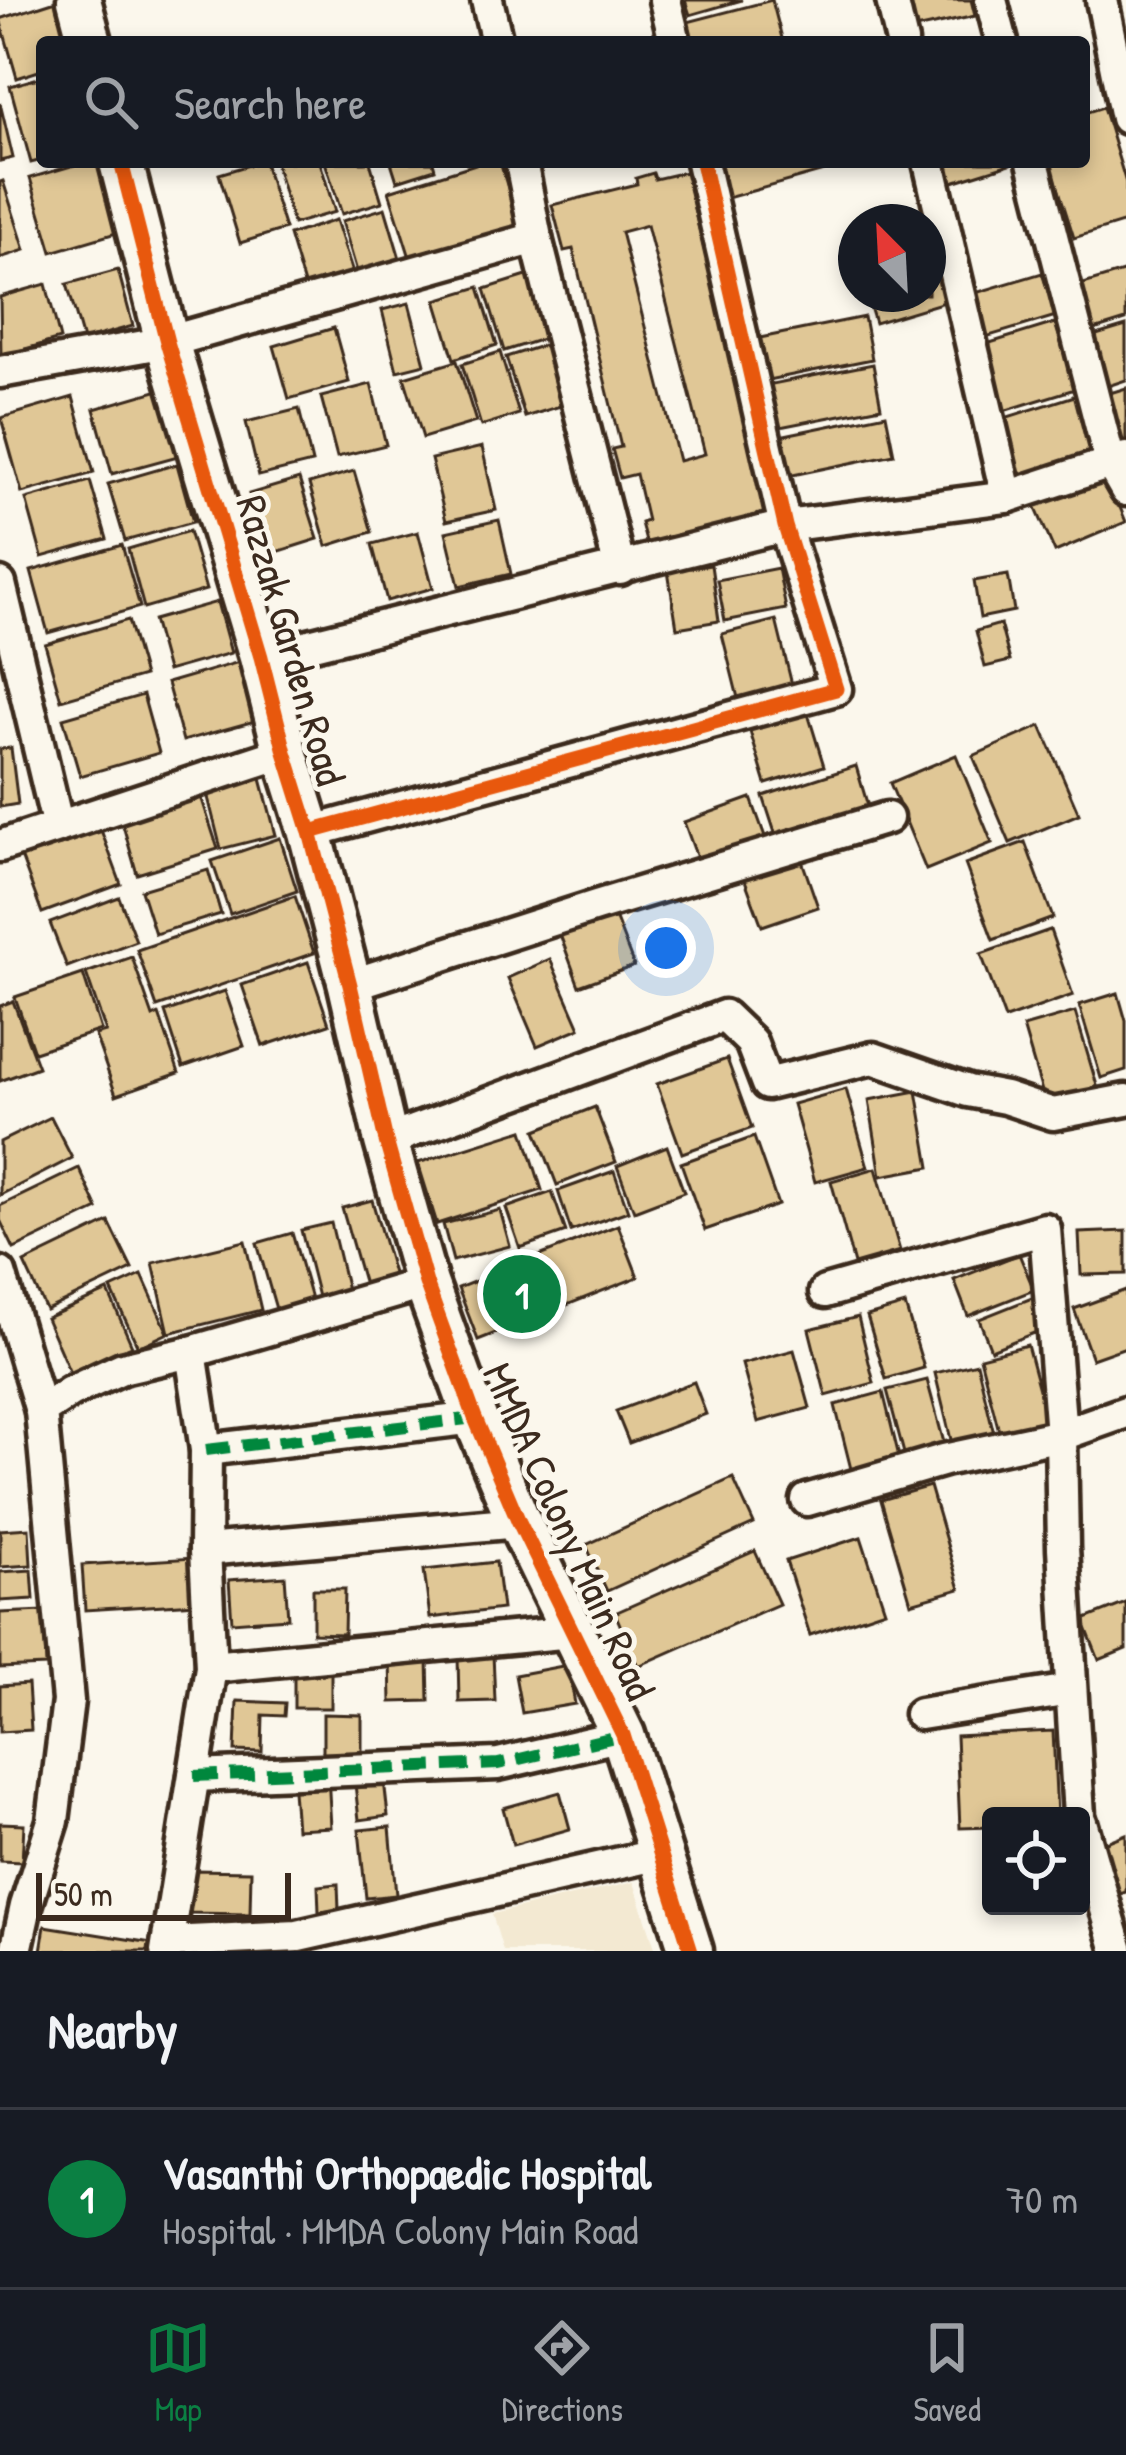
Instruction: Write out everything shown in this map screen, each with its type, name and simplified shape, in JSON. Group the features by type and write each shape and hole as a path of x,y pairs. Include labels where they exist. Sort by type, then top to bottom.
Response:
{"street":[{"path":"79,0 88,36"},
{"path":"488,0 496,36"},
{"path":"665,0 673,36"},
{"path":"892,0 901,36"},
{"path":"992,0 1001,36"},
{"path":"1102,0 1126,118"},
{"name":"Razzak Garden Road","path":"123,168 167,342 310,832 386,1141"},
{"path":"522,168 620,569"},
{"path":"310,832 836,689 784,526 703,168"},
{"path":"930,168 1006,497"},
{"path":"1035,168 1126,490"},
{"path":"0,372 167,342 536,238"},
{"path":"261,657 784,526 1006,497 1118,460"},
{"path":"0,584 58,827"},
{"path":"0,846 285,752"},
{"path":"350,985 887,818"},
{"path":"386,1141 724,1016 751,1042 767,1084 873,1058 1053,1114 1126,1100"},
{"name":"MMDA Colony Main Road","path":"386,1141 426,1283 475,1418 519,1522 622,1735 691,1951"},
{"path":"825,1292 1045,1229 1079,1807"},
{"path":"0,1273 41,1411 68,1701 52,1821 13,1907 16,1951"},
{"path":"41,1411 122,1368 426,1283"},
{"path":"191,1352 206,1450 211,1667 167,1947 298,1936 660,1854"},
{"path":"807,1500 944,1460 1060,1435 1126,1412"},
{"path":"206,1450 475,1418"},
{"path":"205,1550 519,1522"},
{"path":"211,1667 572,1632"},
{"path":"920,1714 1070,1690"},
{"path":"194,1776 499,1764 622,1735"},
{"path":"1090,1854 1118,1951"}],"shaded area":[{"path":"634,1882 656,1951 503,1951 492,1914"}],"building":[{"path":"59,0 70,36 36,36 36,72 17,78 0,19"},
{"path":"685,0 742,0 690,15"},
{"path":"772,0 781,36 679,36 676,25"},
{"path":"899,0 971,0 975,16 906,31"},
{"path":"36,79 36,162 31,163 10,86"},
{"path":"0,103 13,158 0,161"},
{"path":"1103,107 1126,183 1126,222 1074,238 1052,168 1090,168 1090,111"},
{"path":"64,168 105,168 123,231 52,252 30,178"},
{"path":"266,168 285,229 240,243 219,174"},
{"path":"277,168 322,168 335,212 293,224"},
{"path":"327,168 372,168 382,202 342,214"},
{"path":"393,168 435,168 435,169 397,181"},
{"path":"463,168 502,168 521,231 412,264 389,191"},
{"path":"716,168 823,168 824,171 724,199"},
{"path":"938,168 997,168 943,185"},
{"path":"685,172 771,522 649,553 636,474 620,478 612,449 621,447 573,249 564,251 552,205 637,184 636,178 653,173 655,179","holes":["647,225 705,454 679,461 621,232"]},
{"path":"0,182 25,250 0,258"},
{"path":"385,208 404,272 361,285 342,221"},
{"path":"336,220 357,285 309,301 289,235"},
{"path":"118,270 133,326 83,340 67,284"},
{"path":"1126,271 1126,320 1081,334 1067,289"},
{"path":"1042,273 1056,316 986,337 972,294"},
{"path":"530,275 549,337 504,351 485,289"},
{"path":"46,284 60,339 1,356 0,297"},
{"path":"479,287 497,345 454,359 436,300"},
{"path":"409,303 425,364 397,371 382,310"},
{"path":"872,312 912,312 875,323"},
{"path":"864,317 872,359 763,381 755,339"},
{"path":"1055,323 1075,389 1000,412 980,346"},
{"path":"1126,326 1126,380 1099,389 1083,339"},
{"path":"334,328 349,382 289,399 274,346"},
{"path":"551,343 570,403 525,417 506,357"},
{"path":"500,352 519,414 481,426 462,364"},
{"path":"457,361 476,422 423,438 404,377"},
{"path":"873,364 881,407 775,428 767,385"},
{"path":"371,384 386,445 337,457 321,397"},
{"path":"1126,388 1126,450 1114,453 1097,397"},
{"path":"159,390 178,456 112,474 94,409"},
{"path":"1081,394 1100,454 1013,481 995,421"},
{"path":"73,397 94,473 22,493 1,418"},
{"path":"299,409 312,463 259,476 246,422"},
{"path":"886,414 894,454 788,476 780,436"},
{"path":"482,447 496,510 446,521 431,459"},
{"path":"177,464 193,522 125,541 108,484"},
{"path":"1103,466 1126,522 1055,552 1031,497"},
{"path":"354,471 372,532 327,546 309,484"},
{"path":"299,479 318,539 267,555 249,494"},
{"path":"90,481 107,539 42,557 26,499"},
{"path":"499,520 511,574 459,586 446,532"},
{"path":"189,531 206,590 144,608 128,549"},
{"path":"418,532 433,588 387,601 372,544"},
{"path":"122,545 140,607 48,633 31,571"},
{"path":"711,565 719,621 677,628 668,571"},
{"path":"778,568 786,609 725,621 717,580"},
{"path":"1008,575 1014,611 980,618 974,581"},
{"path":"217,602 231,653 167,671 153,620"},
{"path":"128,620 144,676 61,700 45,644"},
{"path":"776,620 793,689 739,702 722,634"},
{"path":"1000,624 1010,661 985,667 976,631"},
{"path":"239,662 255,721 183,741 167,683"},
{"path":"143,695 159,753 80,776 63,718"},
{"path":"806,707 824,766 766,784 748,725"},
{"path":"1041,726 1079,814 1010,843 973,756"},
{"path":"11,748 18,804 0,807 0,749"},
{"path":"956,755 992,843 926,870 890,783"},
{"path":"856,766 870,813 778,842 763,796"},
{"path":"260,775 276,835 221,849 206,789"},
{"path":"199,790 218,849 137,874 120,815"},
{"path":"751,798 767,842 700,866 684,822"},
{"path":"98,822 121,884 42,913 19,851"},
{"path":"280,838 297,891 230,914 212,861"},
{"path":"1025,842 1053,918 993,940 965,864"},
{"path":"799,852 818,907 762,926 742,872"},
{"path":"208,870 221,914 155,934 141,890"},
{"path":"295,896 314,953 157,1007 137,950"},
{"path":"119,897 136,941 67,967 50,923"},
{"path":"612,909 634,966 579,986 558,929"},
{"path":"1050,930 1073,995 1005,1019 981,954"},
{"path":"132,957 153,1017 159,1014 179,1073 116,1095 95,1035 106,1032 86,973"},
{"path":"550,959 580,1028 537,1046 508,978"},
{"path":"308,962 329,1024 263,1046 242,985"},
{"path":"83,974 101,1030 34,1052 15,997"},
{"path":"225,991 244,1046 183,1067 165,1012"},
{"path":"1118,993 1126,1021 1126,1070 1101,1078 1079,1005"},
{"path":"13,1001 38,1067 0,1081 0,1006"},
{"path":"1075,1012 1098,1089 1046,1105 1023,1027"},
{"path":"727,1059 752,1128 682,1153 657,1084"},
{"path":"846,1089 868,1167 815,1182 793,1104"},
{"path":"917,1091 930,1167 881,1176 869,1100"},
{"path":"595,1107 616,1162 557,1185 536,1130"},
{"path":"51,1117 72,1158 0,1195 0,1142"},
{"path":"523,1130 542,1190 437,1224 418,1163"},
{"path":"754,1137 778,1205 705,1230 681,1163"},
{"path":"667,1146 684,1192 634,1211 617,1166"},
{"path":"79,1168 98,1209 14,1249 0,1220 0,1206"},
{"path":"876,1168 900,1251 854,1264 831,1181"},
{"path":"614,1171 628,1211 571,1231 558,1191"},
{"path":"552,1192 566,1232 520,1248 506,1208"},
{"path":"372,1200 394,1277 364,1285 342,1208"},
{"path":"500,1210 510,1246 453,1261 443,1224"},
{"path":"109,1222 132,1269 46,1310 24,1263"},
{"path":"331,1223 348,1294 319,1301 301,1230"},
{"path":"618,1225 638,1277 478,1340 458,1288"},
{"path":"1126,1231 1126,1274 1081,1275 1079,1233"},
{"path":"292,1233 313,1306 278,1316 257,1243"},
{"path":"245,1241 261,1310 169,1333 153,1263"},
{"path":"1019,1254 1034,1290 968,1316 954,1280"},
{"path":"142,1275 168,1333 138,1347 111,1289"},
{"path":"1126,1290 1126,1347 1092,1359 1074,1309"},
{"path":"108,1291 132,1346 70,1373 46,1318"},
{"path":"1032,1298 1044,1329 991,1350 979,1319"},
{"path":"905,1305 924,1368 886,1379 867,1316"},
{"path":"858,1317 874,1383 826,1396 809,1329"},
{"path":"1027,1345 1048,1423 1000,1435 980,1357"},
{"path":"794,1350 810,1408 758,1422 742,1364"},
{"path":"977,1363 995,1438 953,1448 935,1373"},
{"path":"927,1380 946,1450 906,1461 887,1390"},
{"path":"694,1382 706,1414 629,1443 616,1411"},
{"path":"883,1392 901,1465 853,1477 835,1405"},
{"path":"733,1478 754,1524 607,1591 586,1545"},
{"path":"930,1486 960,1589 911,1603 881,1500"},
{"path":"29,1528 31,1565 0,1567 0,1530"},
{"path":"861,1537 885,1610 810,1635 786,1561"},
{"path":"755,1551 779,1604 638,1666 615,1613"},
{"path":"194,1558 196,1603 85,1610 82,1565"},
{"path":"496,1562 502,1609 430,1618 424,1570"},
{"path":"32,1570 34,1599 0,1601 0,1572"},
{"path":"285,1576 288,1618 232,1622 229,1580"},
{"path":"313,1589 345,1589 344,1634 313,1633"},
{"path":"1126,1603 1126,1649 1099,1660 1083,1620"},
{"path":"44,1611 46,1666 0,1668 0,1613"},
{"path":"493,1654 495,1701 459,1702 458,1655"},
{"path":"428,1658 429,1701 391,1702 390,1659"},
{"path":"294,1662 331,1662 331,1708 294,1708"},
{"path":"568,1665 575,1704 522,1713 515,1675"},
{"path":"28,1684 31,1730 0,1732 0,1686"},
{"path":"237,1701 285,1703 284,1716 263,1715 262,1752 235,1751"},
{"path":"323,1714 362,1715 362,1759 323,1759"},
{"path":"1053,1731 1057,1807 982,1807 982,1827 960,1828 956,1736"},
{"path":"383,1771 388,1816 359,1820 354,1775"},
{"path":"328,1775 331,1827 296,1829 292,1777"},
{"path":"560,1792 570,1829 513,1845 503,1808"},
{"path":"0,1823 24,1824 22,1862 0,1861"},
{"path":"390,1827 396,1895 366,1898 359,1830"},
{"path":"1126,1834 1126,1892 1120,1894 1101,1844"},
{"path":"192,1870 251,1871 250,1914 190,1913"},
{"path":"338,1884 339,1910 319,1912 318,1886"},
{"path":"45,1926 158,1944 157,1951 41,1951"}],"marked path":[{"path":"206,1450 475,1418"},
{"path":"194,1776 498,1764 623,1735"}],"cycle path":[{"path":"123,168 167,342 310,832 426,1283 519,1522 623,1735 691,1951"},
{"path":"310,832 836,689 785,526 703,168"}],"place":[{"name":"Vasanthi Orthopaedic Hospital","path":"522,1294"}]}
